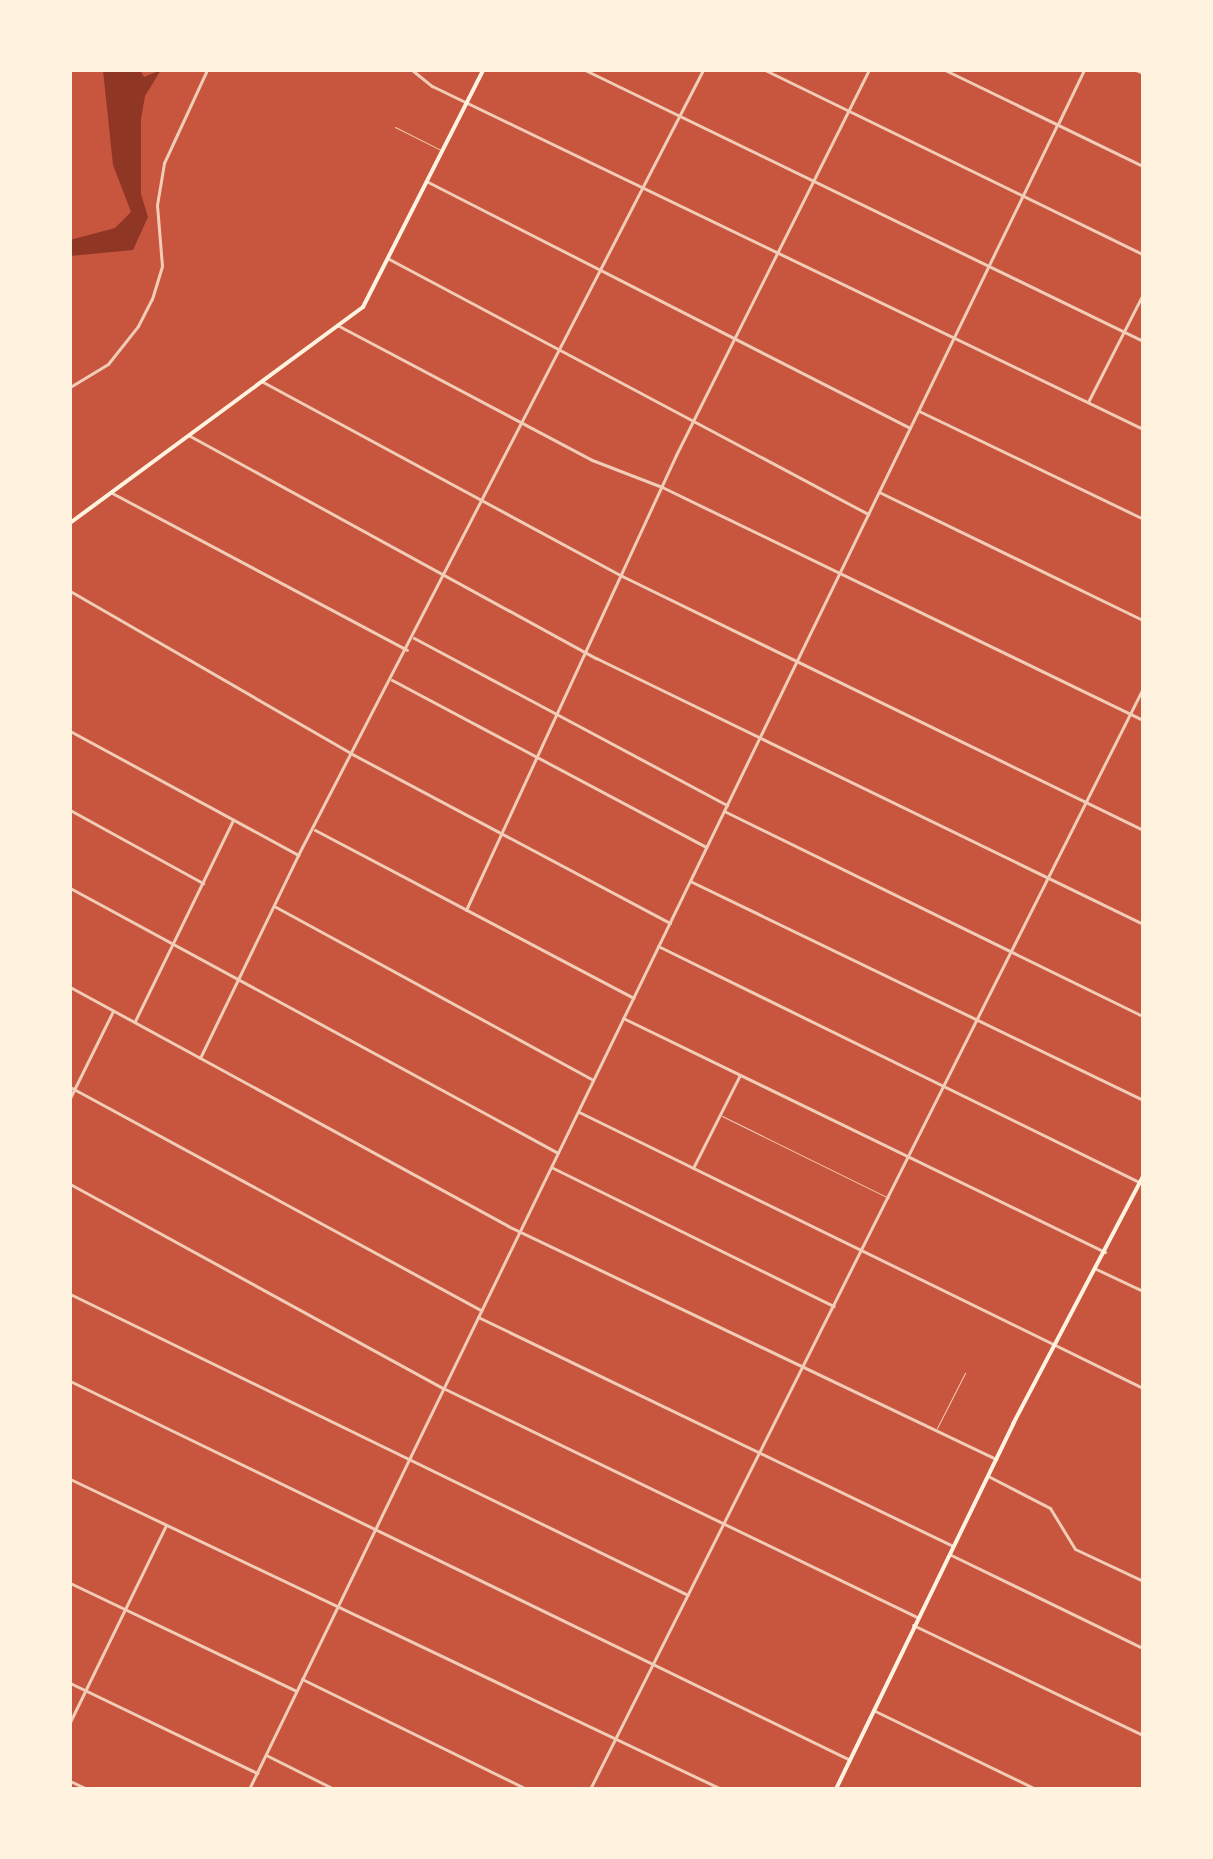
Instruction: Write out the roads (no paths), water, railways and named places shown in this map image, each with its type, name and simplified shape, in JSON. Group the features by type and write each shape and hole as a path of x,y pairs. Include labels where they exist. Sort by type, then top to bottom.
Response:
{"main road":[{"path":"70,523 367,302 483,70"},
{"path":"836,1789 996,1459 1143,1176"}],"street":[{"path":"70,387 119,352 152,299 162,266 157,213 164,163 207,70"},
{"path":"412,70 467,103 1143,429"},
{"path":"585,70 1143,341"},
{"path":"200,1058 298,855 315,830 354,755 703,70"},
{"path":"765,70 1143,254"},
{"path":"466,910 560,716 693,421 869,70"},
{"path":"945,70 1143,166"},
{"path":"249,1789 1084,70"},
{"path":"1136,70 1143,73"},
{"path":"428,182 910,428"},
{"path":"389,259 868,514"},
{"path":"1088,403 1143,294"},
{"path":"338,326 592,460 662,487 1143,720"},
{"path":"263,382 622,576 1143,830"},
{"path":"918,411 1143,519"},
{"path":"190,436 447,573 588,653 1143,924"},
{"path":"879,492 1143,620"},
{"path":"112,493 407,650"},
{"path":"70,591 354,755 670,923"},
{"path":"414,638 727,805"},
{"path":"392,680 706,847"},
{"path":"590,1789 1143,688"},
{"path":"70,731 298,855"},
{"path":"70,810 203,883"},
{"path":"724,811 1143,1016"},
{"path":"135,1023 233,820"},
{"path":"315,830 633,998"},
{"path":"690,881 1143,1100"},
{"path":"70,888 558,1153"},
{"path":"274,906 593,1080"},
{"path":"658,946 1141,1183"},
{"path":"70,987 519,1232 996,1459"},
{"path":"70,1098 72,1088 113,1011"},
{"path":"623,1018 1105,1252"},
{"path":"693,1168 740,1075"},
{"path":"72,1088 481,1310"},
{"path":"578,1111 1143,1388"},
{"path":"551,1167 834,1306"},
{"path":"70,1184 443,1388 917,1617"},
{"path":"1096,1269 1143,1291"},
{"path":"70,1294 688,1595"},
{"path":"478,1317 953,1546"},
{"path":"70,1381 850,1760"},
{"path":"988,1476 1046,1505 1075,1549 1143,1581"},
{"path":"70,1479 721,1789"},
{"path":"70,1722 166,1525"},
{"path":"949,1554 1143,1648"},
{"path":"70,1583 296,1691"},
{"path":"913,1625 1143,1735"},
{"path":"302,1679 527,1789"},
{"path":"70,1683 257,1773"},
{"path":"873,1710 1036,1789"},
{"path":"265,1755 334,1789"},
{"path":"70,1781 87,1789"}],"lane":[{"path":"395,127 443,152"},
{"path":"720,1115 889,1198"},
{"path":"936,1430 965,1373"}]}
